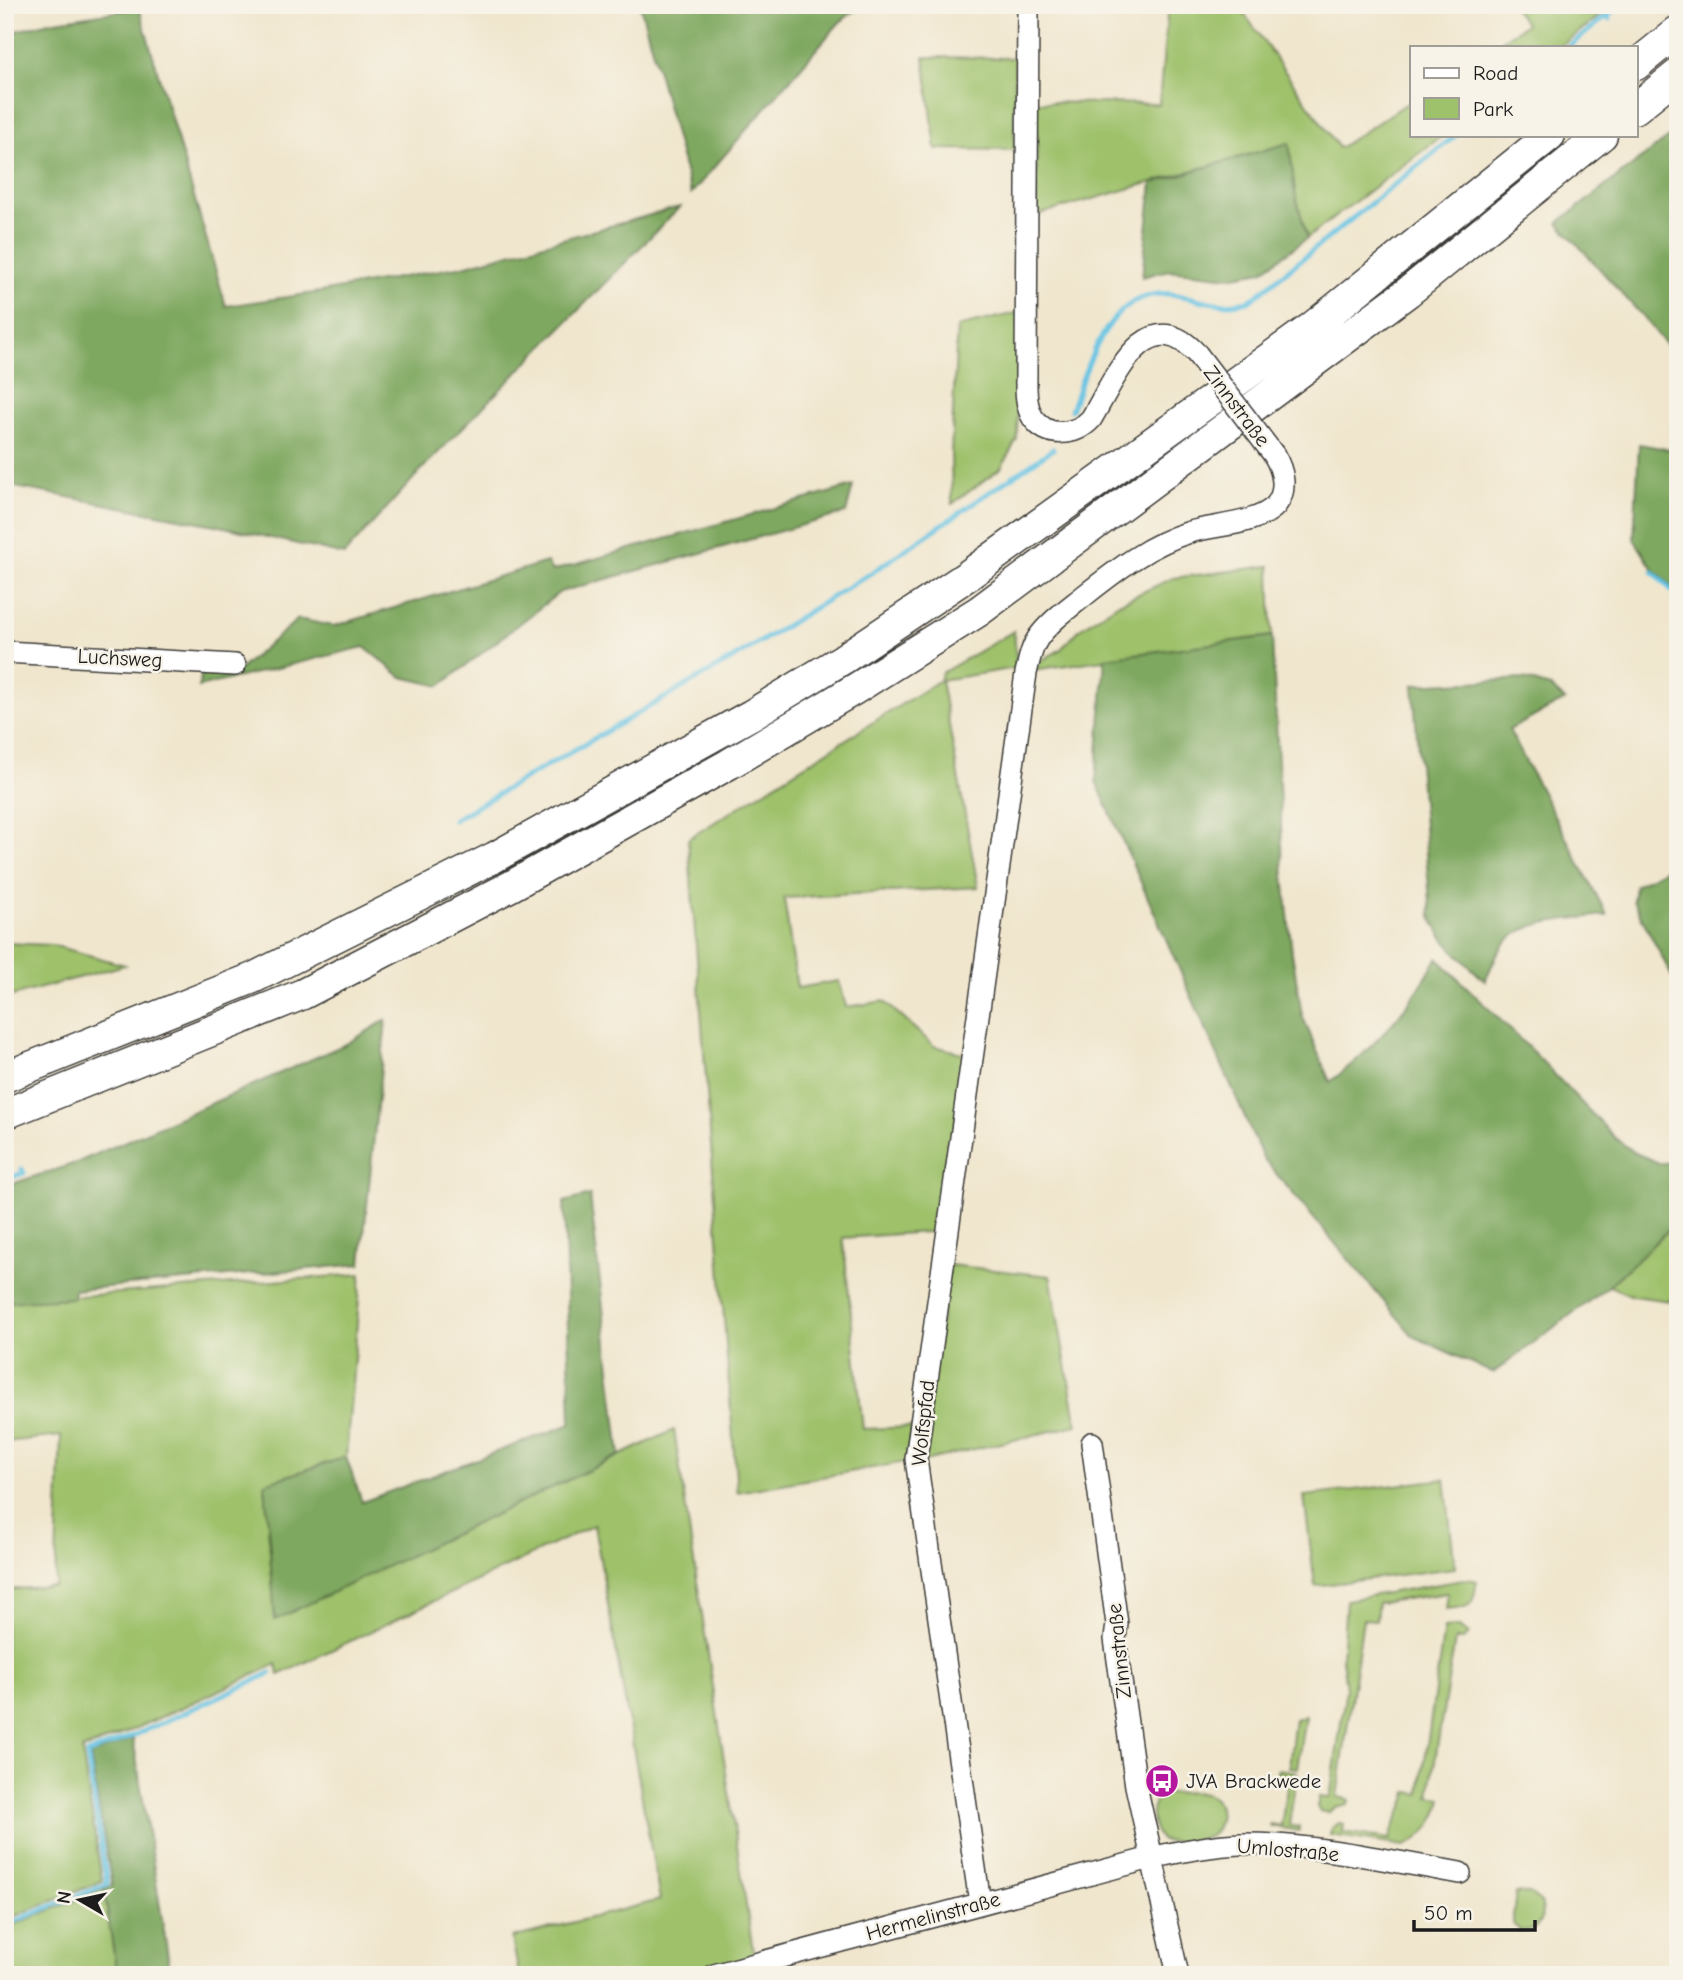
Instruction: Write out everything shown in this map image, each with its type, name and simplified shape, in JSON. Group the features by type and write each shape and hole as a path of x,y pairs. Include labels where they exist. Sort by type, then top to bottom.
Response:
{"highway":[{"path":"1638,63 1678,31"},
{"path":"1638,106 1678,74"},
{"path":"5,1077 265,972 495,857 751,715 843,659 967,576 1300,336 1548,136"},
{"path":"5,1114 303,995 523,880 729,764 855,689 979,611 1408,292 1601,136"}],"street":[{"name":"Zinnstraße","path":"988,942 1026,673 1034,645 1063,612 1114,571 1164,541 1257,517 1275,506 1284,482 1274,455 1197,354 1177,336 1161,334 1142,341 1083,427 1060,433 1044,428 1033,417 1028,404 1026,374 1028,5"},
{"name":"Luchsweg","path":"5,652 235,665"},
{"name":"Wolfspfad","path":"980,1903 916,1459 988,942"},
{"name":"Zinnstraße","path":"1092,1443 1117,1624 1115,1639 1128,1732 1151,1858"},
{"name":"Umlostraße","path":"1151,1858 1220,1846 1259,1844 1460,1873"},
{"name":"Hermelinstraße","path":"715,1975 769,1967 980,1903 1151,1858"},
{"path":"1151,1858 1178,1975"}],"green space":[{"path":"640,5 862,5 839,23 691,194"},
{"path":"1238,5 1339,148 1410,101 1410,136 1442,136 1307,238 1295,192 1289,143 1037,215 1036,102 1159,104 1168,6"},
{"path":"1512,5 1614,5 1560,46 1493,46 1526,24"},
{"path":"139,8 226,306 463,266 680,207 424,467 344,555 220,526 5,485 5,34 49,22"},
{"path":"924,57 1015,58 1014,150 936,149"},
{"path":"1678,130 1678,360 1646,320 1558,223"},
{"path":"1289,143 1295,192 1307,238 1262,271 1229,277 1169,270 1142,277 1152,183"},
{"path":"1020,312 1017,439 1001,468 952,504 951,454 957,327"},
{"path":"1639,444 1678,451 1678,593 1653,569 1634,539"},
{"path":"853,486 846,513 560,592 440,686 402,677 364,647 199,687 202,671 240,669 298,619 334,626 547,562 552,571"},
{"path":"1270,566 1272,636 1033,670 1040,661 1060,650 1081,628 1119,603 1173,578"},
{"path":"1014,631 1017,668 941,680 978,887 784,898 797,988 839,981 846,1007 884,1001 934,1046 966,1054 940,1231 843,1238 863,1429 912,1427 906,1462 737,1492 688,839 940,680 942,673"},
{"path":"1272,636 1283,865 1292,953 1302,1015 1330,1082 1361,1056 1390,1026 1416,993 1437,958 1537,1056 1614,1137 1633,1152 1659,1163 1678,1163 1678,1221 1609,1286 1493,1373 1413,1336 1263,1158 1096,781 1105,658"},
{"path":"1524,679 1550,687 1565,700 1509,730 1607,915 1554,921 1527,928 1506,942 1485,981 1447,943 1431,916 1413,685"},
{"path":"1678,862 1678,988 1633,901 1635,886"},
{"path":"5,943 52,945 125,965 5,998"},
{"path":"386,1020 361,1264 74,1290 73,1298 5,1302 5,1186 76,1163 346,1044"},
{"path":"590,1195 620,1455 275,1620 265,1483 346,1457 362,1502 571,1424 564,1202"},
{"path":"1678,1221 1678,1302 1633,1296 1609,1286"},
{"path":"949,1265 1050,1276 1077,1425 920,1462"},
{"path":"361,1274 346,1457 265,1483 275,1619 674,1430 754,1957 687,1975 519,1975 512,1938 660,1900 594,1525 279,1675 277,1664 82,1750 102,1881 5,1920 5,1590 55,1586 61,1436 5,1442 5,1302"},
{"path":"1445,1479 1455,1568 1315,1586 1304,1496"},
{"path":"1468,1579 1477,1581 1473,1601 1466,1607 1446,1609 1448,1593 1378,1603 1376,1620 1363,1619 1337,1797 1349,1799 1348,1804 1335,1807 1328,1813 1320,1811 1317,1807 1319,1797 1330,1798 1346,1689 1342,1658 1346,1600"},
{"path":"1459,1627 1469,1634 1463,1640 1455,1640 1429,1796 1442,1798 1434,1820 1418,1839 1404,1846 1330,1835 1332,1828 1339,1823 1344,1824 1343,1832 1390,1839 1408,1792 1420,1794 1444,1628"},
{"path":"1305,1716 1297,1768 1289,1767 1295,1719"},
{"path":"133,1738 171,1975 117,1975 104,1889 112,1886 90,1755"},
{"path":"1278,1769 1297,1772 1289,1825 1299,1827 1299,1831 1270,1826 1281,1826 1289,1776 1277,1773"},
{"path":"1165,1793 1200,1793 1214,1799 1220,1815 1214,1832 1194,1840 1162,1841 1154,1829 1152,1815 1155,1803"},
{"path":"104,1889 117,1975 5,1975 5,1928"},
{"path":"1516,1893 1530,1894 1540,1902 1540,1922 1533,1929 1521,1931 1512,1923"}],"waterway":[{"path":"1607,16 1621,5"},
{"path":"1569,46 1607,16 1609,19"},
{"path":"1071,410 1095,349 1106,330 1119,313 1135,301 1154,295 1177,295 1222,304 1251,300 1455,136"},
{"path":"453,820 739,655 874,571 1053,449"},
{"path":"1653,572 1678,596"},
{"path":"5,1179 24,1173 22,1169"},
{"path":"5,1925 107,1884 87,1754 271,1673"}],"place":[{"name":"JVA Brackwede","path":"1162,1781"}]}
